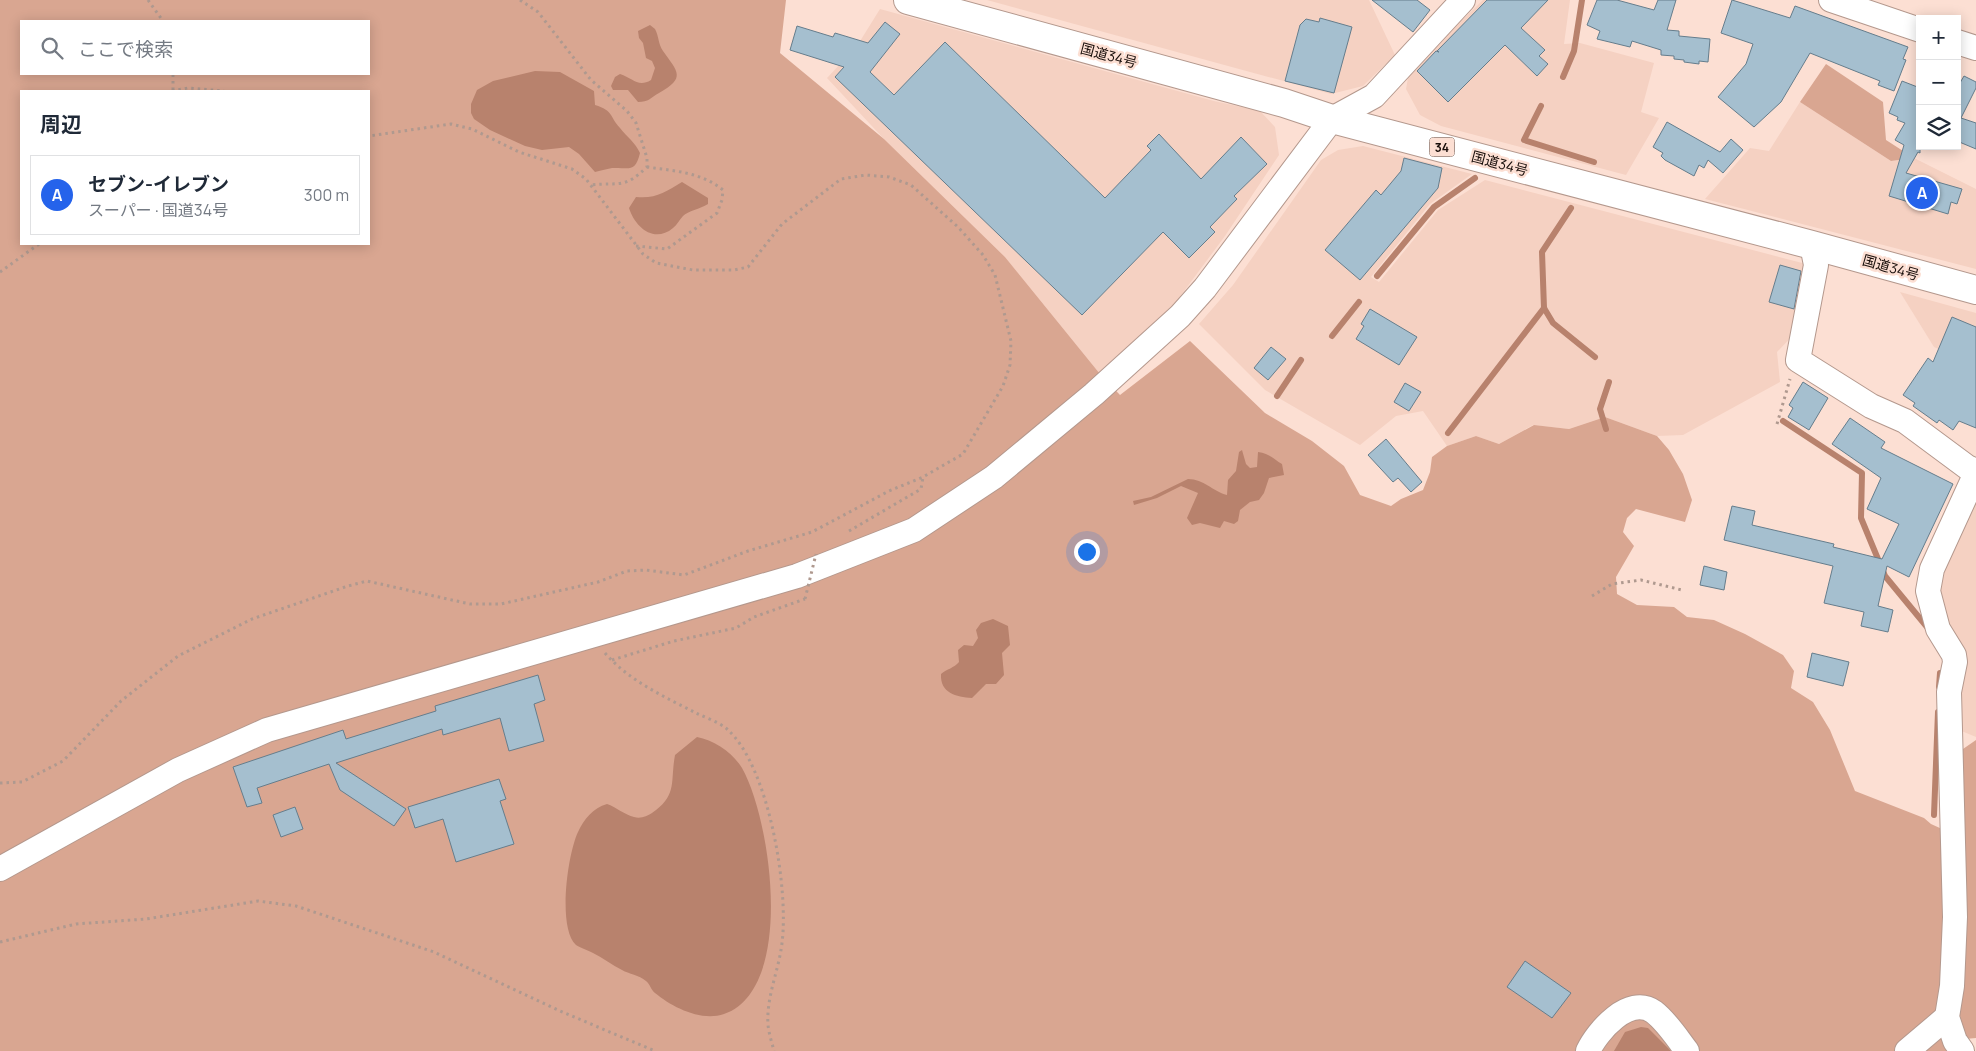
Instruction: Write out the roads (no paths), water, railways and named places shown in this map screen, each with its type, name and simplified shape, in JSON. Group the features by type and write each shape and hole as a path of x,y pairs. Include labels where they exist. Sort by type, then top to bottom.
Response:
{"highway":[{"name":"国道34号","path":"908,0 1284,103 1332,119 1812,244 1976,290"}],"street":[{"path":"0,869 178,770 267,730 797,576 914,530 994,477 1094,394 1180,316 1205,288 1332,119 1374,96 1463,0"},
{"path":"1831,0 1855,4 1916,28"},
{"path":"1961,43 1976,48"},
{"path":"1812,244 1816,265 1798,360 1871,406 1905,421 1966,467 1976,472 1932,569 1928,591 1938,628 1954,655 1955,662 1949,692 1955,917 1952,986 1947,1017 1955,1041 1962,1051"},
{"path":"1588,1051 1593,1040 1608,1022 1638,1008 1653,1011 1687,1051"},
{"path":"1907,1051 1947,1017"}],"waterway":[{"path":"1563,77 1574,51 1582,0"},
{"path":"1541,106 1524,140 1594,162"},
{"path":"1377,276 1434,207 1475,178"},
{"path":"1571,208 1542,252 1544,308 1553,323 1595,357"},
{"path":"1332,336 1359,302"},
{"path":"1448,433 1544,308"},
{"path":"1277,396 1301,360"},
{"path":"1606,429 1600,409 1609,382"},
{"path":"1783,421 1862,473 1861,518 1885,576 1927,627"},
{"path":"1939,687 1940,673"},
{"path":"1934,815 1938,712"}],"place":[{"name":"セブン-イレブン","path":"1922,193"}]}
